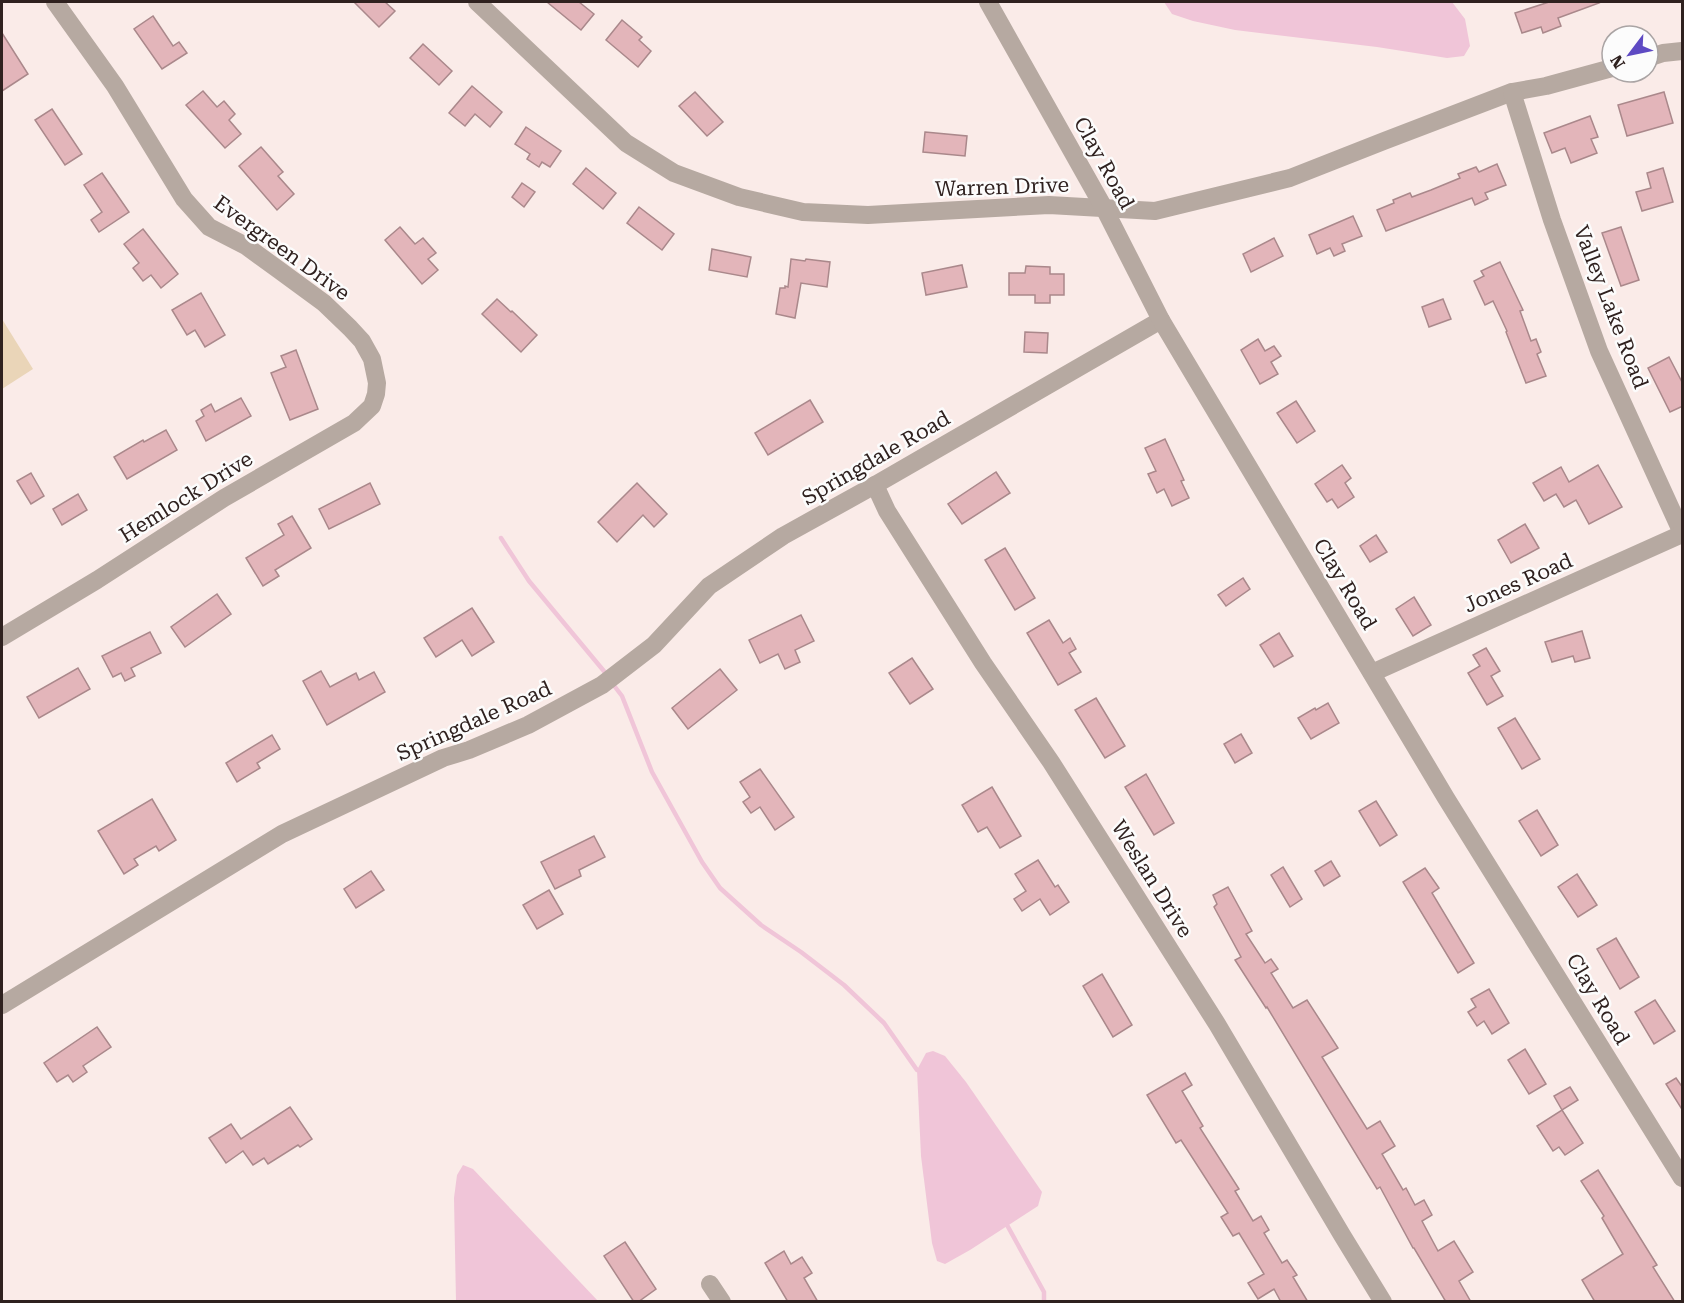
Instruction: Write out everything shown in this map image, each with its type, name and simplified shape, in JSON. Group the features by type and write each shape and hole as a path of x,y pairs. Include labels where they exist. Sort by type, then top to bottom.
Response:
{"street":[{"name":"Evergreen Drive","path":"55,2 115,86 184,199 209,227 246,246 324,303 362,342 372,359 377,383"},
{"name":"Warren Drive","path":"477,2 626,143 674,173 739,198 803,212 857,214 1049,206 1155,210 1290,178 1512,92 1546,86 1600,71"},
{"name":"Clay Road","path":"988,2 1104,208 1161,320 1446,798 1683,1178"},
{"path":"1660,54 1683,51"},
{"name":"Valley Lake Road","path":"1512,92 1552,220 1599,351 1683,533"},
{"name":"Springdale Road","path":"2,1005 282,834 443,758 469,750 528,725 602,685 654,645 710,586 783,536 1161,320"},
{"name":"Hemlock Drive","path":"2,637 97,580 224,498 354,423 372,406 377,383"},
{"name":"Weslan Drive","path":"875,485 887,511 982,663 1051,762 1217,1024 1383,1302"},
{"name":"Jones Road","path":"1372,673 1683,533"},
{"path":"710,1284 722,1302"}],"shaded area":[{"path":"1164,2 1452,2 1465,19 1470,46 1464,56 1447,58 1235,30 1172,14"},
{"path":"2,319 33,369 2,389"},
{"path":"933,1051 945,1056 966,1082 1042,1192 1038,1206 945,1264 937,1261 932,1243 921,1156 917,1070 926,1053"},
{"path":"463,1165 473,1169 598,1301 456,1301 454,1198 457,1175"}],"building":[{"path":"354,2 385,2 395,11 379,27"},
{"path":"547,2 579,2 594,14 581,30"},
{"path":"1549,2 1599,3 1558,18 1561,26 1543,33 1541,27 1522,33 1515,13"},
{"path":"153,16 173,46 179,42 187,53 162,69 134,29"},
{"path":"622,20 642,37 639,40 651,51 638,67 606,40"},
{"path":"2,33 28,74 2,91"},
{"path":"423,44 452,71 439,85 410,58"},
{"path":"472,86 502,112 490,127 475,114 465,126 449,113"},
{"path":"203,91 217,107 224,101 235,114 229,120 241,134 225,148 186,105"},
{"path":"695,92 723,122 707,136 679,106"},
{"path":"1664,92 1673,123 1627,136 1618,105"},
{"path":"52,109 82,154 65,165 35,120"},
{"path":"1590,116 1598,137 1591,139 1597,153 1571,163 1565,148 1552,153 1544,133"},
{"path":"526,127 561,151 550,167 542,162 539,167 527,159 530,154 515,144"},
{"path":"925,132 967,136 965,156 923,152"},
{"path":"261,147 283,172 278,176 294,194 277,210 239,166"},
{"path":"1497,164 1506,185 1485,193 1488,199 1475,205 1472,198 1386,231 1377,210 1394,203 1393,200 1410,193 1412,197 1431,190 1460,178 1458,174 1476,167 1479,172"},
{"path":"586,168 616,193 603,209 573,184"},
{"path":"1663,168 1673,202 1642,211 1636,192 1651,188 1647,173"},
{"path":"102,173 129,212 99,232 91,220 102,212 84,185"},
{"path":"522,183 535,192 524,207 512,197"},
{"path":"639,207 674,234 662,250 627,223"},
{"path":"1353,216 1362,236 1342,244 1345,251 1334,256 1330,248 1317,254 1309,235"},
{"path":"400,227 415,244 423,238 436,253 428,259 438,270 422,284 385,240"},
{"path":"1621,227 1639,280 1621,286 1602,233"},
{"path":"143,229 178,274 161,288 151,275 143,281 133,268 139,263 124,244"},
{"path":"1274,238 1283,256 1251,272 1243,254"},
{"path":"712,249 751,257 747,277 709,270"},
{"path":"791,259 830,262 827,287 801,283 795,318 776,314 780,288 788,287"},
{"path":"1500,262 1523,310 1520,311 1531,341 1536,339 1541,352 1537,354 1546,376 1526,383 1493,301 1485,305 1474,281 1484,276 1481,271"},
{"path":"962,265 967,287 926,295 922,273"},
{"path":"1026,266 1050,267 1050,274 1064,274 1064,295 1050,295 1050,303 1035,303 1035,295 1009,295 1009,273 1025,273"},
{"path":"201,293 225,335 205,347 195,330 187,335 172,310"},
{"path":"497,299 537,335 521,352 482,314"},
{"path":"1443,299 1451,319 1429,327 1422,307"},
{"path":"1025,332 1048,333 1047,353 1024,352"},
{"path":"1258,339 1265,351 1274,346 1281,356 1271,362 1278,374 1260,384 1241,350"},
{"path":"296,350 318,409 290,420 271,373 286,367 281,356"},
{"path":"1669,357 1683,384 1683,406 1670,412 1648,368"},
{"path":"241,398 251,416 206,441 196,421 204,416 201,410 211,404 215,412"},
{"path":"810,400 823,422 768,455 755,433"},
{"path":"1296,401 1315,431 1297,443 1277,413"},
{"path":"166,430 177,450 127,479 114,457"},
{"path":"1165,439 1184,480 1181,481 1189,498 1172,506 1164,489 1157,493 1148,474 1156,471 1145,448"},
{"path":"1342,465 1351,478 1345,483 1354,497 1338,508 1332,499 1327,502 1315,484"},
{"path":"1598,465 1622,507 1589,524 1576,500 1564,507 1556,494 1544,501 1533,483 1561,467 1569,482"},
{"path":"996,472 1010,493 962,524 948,504"},
{"path":"31,473 44,496 31,504 17,481"},
{"path":"370,483 380,504 329,529 319,509"},
{"path":"637,483 667,514 654,527 643,515 617,542 598,522"},
{"path":"78,494 87,510 62,525 53,509"},
{"path":"292,516 311,548 275,570 279,576 263,586 246,558 284,535 278,524"},
{"path":"1525,524 1539,548 1511,563 1498,540"},
{"path":"1376,535 1387,552 1370,562 1360,546"},
{"path":"1005,548 1035,598 1015,610 985,560"},
{"path":"1243,578 1250,589 1226,606 1218,595"},
{"path":"217,594 231,614 185,647 171,627"},
{"path":"1414,597 1431,625 1413,636 1396,609"},
{"path":"472,608 494,642 472,656 462,640 436,657 424,638"},
{"path":"801,615 814,641 795,650 800,662 785,669 778,654 760,663 749,640"},
{"path":"1049,620 1063,643 1070,638 1076,649 1069,653 1081,672 1058,685 1027,633"},
{"path":"1582,631 1590,658 1575,662 1573,656 1552,662 1545,642"},
{"path":"150,632 161,653 131,668 135,676 125,681 121,673 113,677 102,656"},
{"path":"1279,633 1293,656 1274,667 1260,645"},
{"path":"1486,648 1500,671 1491,676 1503,696 1487,705 1468,673 1480,666 1473,655"},
{"path":"912,658 933,689 910,704 889,673"},
{"path":"78,668 90,689 39,718 27,697"},
{"path":"720,669 737,690 688,729 672,708"},
{"path":"321,671 330,687 356,673 359,680 374,672 385,692 327,725 303,681"},
{"path":"1096,698 1125,746 1105,758 1075,710"},
{"path":"1328,703 1339,723 1311,739 1298,718"},
{"path":"1515,718 1540,759 1522,769 1498,728"},
{"path":"1241,734 1252,753 1235,763 1224,744"},
{"path":"272,735 280,749 257,763 260,768 237,782 226,763"},
{"path":"760,769 794,817 775,830 760,807 751,813 743,802 750,797 740,782"},
{"path":"1146,774 1174,823 1154,835 1125,787"},
{"path":"992,787 1021,836 1000,848 987,827 978,832 962,805"},
{"path":"152,799 176,840 159,851 156,846 134,859 138,865 124,874 98,831"},
{"path":"1376,801 1397,835 1380,846 1359,811"},
{"path":"1537,810 1558,845 1541,856 1519,821"},
{"path":"594,836 605,857 579,870 581,876 555,889 541,862"},
{"path":"1038,860 1055,887 1058,885 1069,902 1050,915 1040,899 1022,911 1014,899 1026,891 1015,874"},
{"path":"1331,861 1340,876 1324,886 1315,871"},
{"path":"1283,867 1302,899 1290,907 1271,875"},
{"path":"1425,868 1439,888 1432,893 1474,963 1458,973 1403,882"},
{"path":"371,871 384,890 356,908 344,889"},
{"path":"1577,874 1597,905 1578,917 1558,887"},
{"path":"1228,887 1252,931 1246,934 1265,963 1271,959 1278,969 1271,973 1293,1008 1307,1000 1338,1048 1322,1057 1367,1129 1380,1121 1395,1146 1382,1154 1403,1190 1406,1188 1415,1205 1424,1200 1432,1215 1422,1221 1438,1251 1454,1241 1473,1272 1459,1281 1471,1302 1446,1302 1380,1187 1377,1189 1267,1007 1235,960 1241,957 1214,907 1217,904 1213,895"},
{"path":"549,890 563,914 537,929 523,905"},
{"path":"1616,938 1639,977 1620,989 1597,949"},
{"path":"1102,974 1132,1025 1113,1037 1083,986"},
{"path":"1489,989 1509,1023 1492,1034 1484,1021 1477,1026 1468,1012 1476,1007 1471,999"},
{"path":"1655,1000 1675,1031 1654,1044 1635,1012"},
{"path":"97,1027 111,1047 83,1066 87,1072 73,1082 68,1075 57,1082 44,1063"},
{"path":"1525,1049 1546,1084 1529,1094 1508,1060"},
{"path":"1185,1073 1192,1085 1182,1091 1203,1126 1200,1128 1239,1189 1235,1191 1253,1221 1261,1216 1269,1230 1264,1233 1282,1263 1287,1260 1297,1275 1293,1277 1308,1302 1281,1302 1274,1289 1258,1299 1248,1283 1264,1274 1239,1233 1233,1236 1221,1217 1228,1213 1181,1140 1176,1143 1147,1095"},
{"path":"1676,1078 1683,1088 1683,1111 1666,1084"},
{"path":"1570,1087 1578,1100 1562,1110 1554,1096"},
{"path":"290,1107 312,1139 268,1164 264,1158 253,1165 243,1151 226,1163 209,1138 231,1124 241,1139"},
{"path":"1562,1110 1583,1143 1565,1155 1559,1147 1553,1151 1537,1126"},
{"path":"1598,1170 1657,1265 1653,1267 1675,1302 1595,1302 1582,1280 1623,1254 1602,1218 1604,1216 1581,1181"},
{"path":"625,1242 656,1289 638,1302 634,1302 604,1256"},
{"path":"784,1251 791,1264 802,1257 812,1273 804,1278 818,1302 788,1302 765,1263"}],"waterway":[{"path":"501,538 529,581 608,676"},
{"path":"612,683 622,696 652,772 702,862 720,888 761,925 844,985 884,1023 917,1070"},
{"path":"1007,1225 1044,1292 1044,1302"}]}
